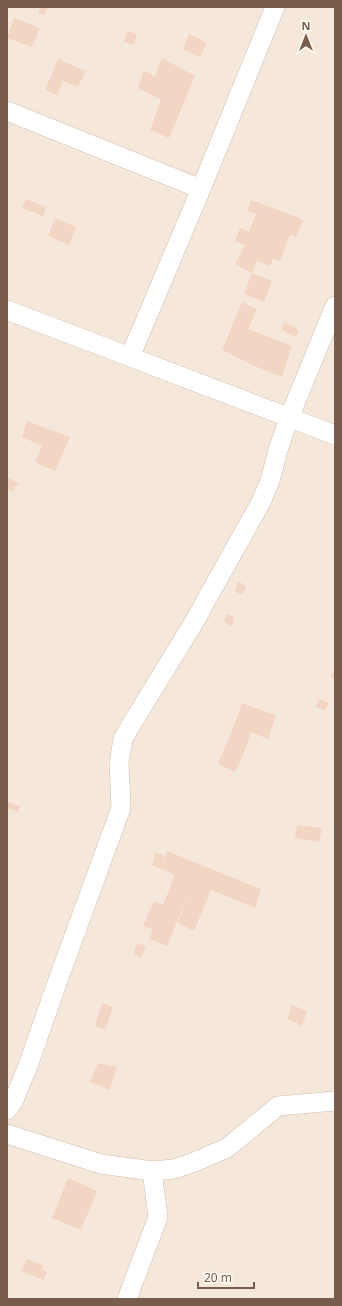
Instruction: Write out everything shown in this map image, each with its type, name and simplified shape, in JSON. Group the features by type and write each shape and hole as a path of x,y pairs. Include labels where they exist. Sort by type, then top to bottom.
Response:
{"street":[{"path":"130,357 201,189 275,7"},
{"path":"7,111 201,189"},
{"path":"7,1110 14,1100 29,1063 121,808 119,763 123,739 196,620 261,502 270,481 278,450 289,418 335,306"},
{"path":"7,310 335,436"},
{"path":"7,1134 101,1164 152,1172 174,1169 227,1148 278,1106 335,1101"},
{"path":"128,1299 158,1217 152,1172"}],"shaded area":[{"path":"7,7 335,7 335,1299 7,1299"}],"building":[{"path":"40,7 48,7 45,15 38,13"},
{"path":"14,18 40,28 32,47 7,38"},
{"path":"127,31 137,35 133,45 124,42"},
{"path":"189,34 207,43 200,57 183,49"},
{"path":"162,58 195,76 169,138 150,130 161,100 138,88 144,71 155,76"},
{"path":"58,59 86,71 78,87 63,81 57,95 45,90"},
{"path":"26,199 46,207 43,216 22,208"},
{"path":"251,200 297,217 303,221 296,237 290,235 280,261 273,259 270,266 257,261 252,273 235,264 245,245 235,241 240,228 249,232 256,214 247,211"},
{"path":"55,218 76,227 69,245 48,236"},
{"path":"252,273 272,281 264,302 244,294"},
{"path":"242,302 257,309 248,329 292,346 282,377 252,365 222,350"},
{"path":"284,322 299,330 296,337 282,330"},
{"path":"27,421 70,437 55,471 35,462 42,446 22,437"},
{"path":"7,477 18,483 13,491 7,489"},
{"path":"238,581 246,586 242,595 235,591"},
{"path":"226,614 234,617 232,626 224,622"},
{"path":"335,667 335,678 331,677"},
{"path":"319,699 329,703 325,711 316,707"},
{"path":"242,703 276,716 268,739 251,732 244,753 235,772 218,764"},
{"path":"8,802 20,806 18,812 7,808"},
{"path":"297,825 322,828 319,842 295,838"},
{"path":"167,851 261,889 255,908 211,890 194,931 178,923 189,893 167,946 149,939 153,929 143,926 154,901 163,905 175,875 152,865 156,852 164,856 162,868"},
{"path":"137,943 146,946 141,958 133,954"},
{"path":"102,1003 113,1007 105,1030 95,1026"},
{"path":"292,1005 307,1011 302,1026 287,1019"},
{"path":"98,1063 117,1067 110,1090 90,1082"},
{"path":"68,1178 97,1191 81,1230 52,1218"},
{"path":"27,1259 43,1265 42,1270 47,1272 44,1280 21,1271"}]}
